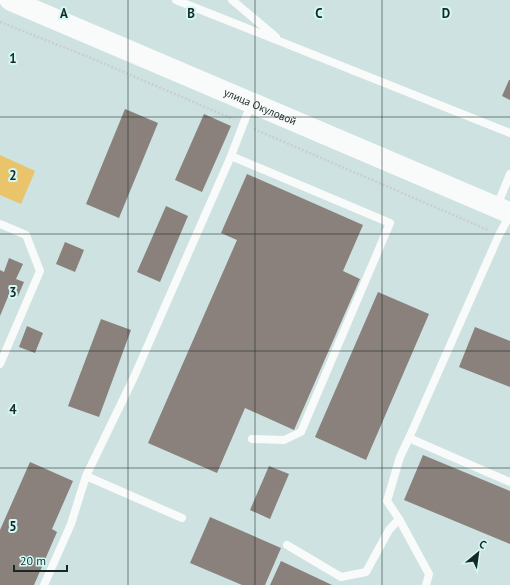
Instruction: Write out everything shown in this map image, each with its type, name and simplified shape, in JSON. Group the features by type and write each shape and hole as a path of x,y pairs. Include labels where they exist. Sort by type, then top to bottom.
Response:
{"street":[{"name":"улица Окуловой","path":"10,0 506,212"}],"lane":[{"path":"176,0 510,133"},
{"path":"232,0 283,43"},
{"path":"44,585 71,524 86,476 134,378 231,156 251,103"},
{"path":"231,156 390,223 301,432 284,440 252,438"},
{"path":"426,585 429,574 388,501 400,457 499,235 506,212 510,174"},
{"path":"0,224 26,235 40,271 0,364"},
{"path":"409,438 510,482"},
{"path":"86,476 182,518"},
{"path":"287,545 341,577 366,572 389,530 399,519"}],"building: Жильё":[{"path":"0,155 35,171 21,204 0,195"}],"building: Промзона":[{"path":"510,80 510,100 502,96"},
{"path":"125,109 158,123 119,218 86,204"},
{"path":"204,114 231,126 202,192 175,180"},
{"path":"247,174 363,225 343,271 360,279 294,430 245,408 217,473 148,443 237,240 221,233"},
{"path":"166,206 188,216 160,282 137,272"},
{"path":"65,242 84,250 75,272 56,264"},
{"path":"9,258 23,264 16,279 24,282 18,296 10,292 0,316 0,270 4,272"},
{"path":"378,292 429,314 366,460 315,437"},
{"path":"101,319 131,330 99,417 68,406"},
{"path":"27,326 43,333 35,353 19,347"},
{"path":"475,327 510,341 510,387 459,367"},
{"path":"423,455 510,491 510,544 404,500"},
{"path":"30,462 73,481 52,529 57,532 34,585 0,585 0,530"},
{"path":"269,466 289,474 270,519 250,510"},
{"path":"210,517 281,548 265,585 242,585 190,563"},
{"path":"281,561 332,585 270,585"}]}
